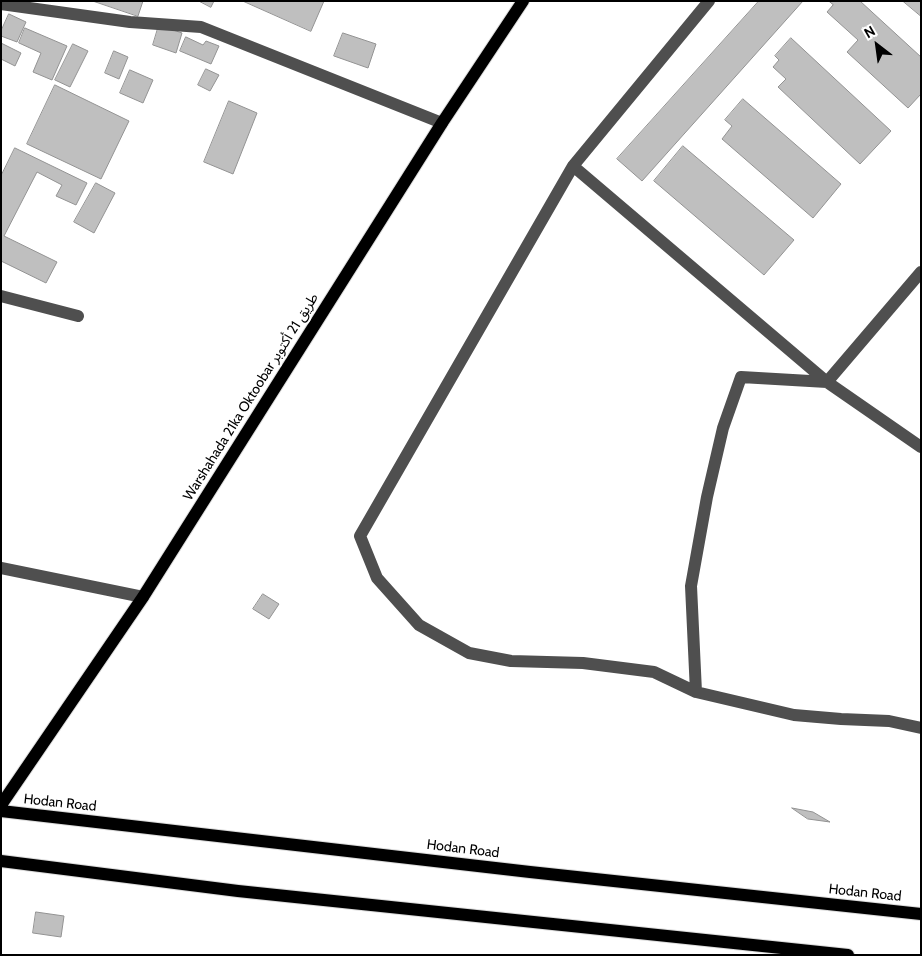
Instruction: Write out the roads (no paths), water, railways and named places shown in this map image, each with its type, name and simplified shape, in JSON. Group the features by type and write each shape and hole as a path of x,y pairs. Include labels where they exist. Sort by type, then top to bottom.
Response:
{"main road":[{"name":"Warshahada 21ka Oktoobar طريق 21 أكتوبر","path":"1,805 143,596 442,123 523,1"},
{"name":"Hodan Road","path":"1,811 530,872 921,914"},
{"path":"1,860 248,892 848,955"}],"street":[{"path":"709,1 573,166 360,536 377,578 419,625 470,653 511,661 583,664 654,672 696,692 794,715 889,721 921,728"},
{"path":"1,4 130,22 201,27 442,123"},
{"path":"573,166 827,382 921,447"},
{"path":"827,382 921,272"},
{"path":"1,296 78,316"},
{"path":"696,692 691,586 722,428 741,377 827,382"},
{"path":"1,568 143,596"}]}
